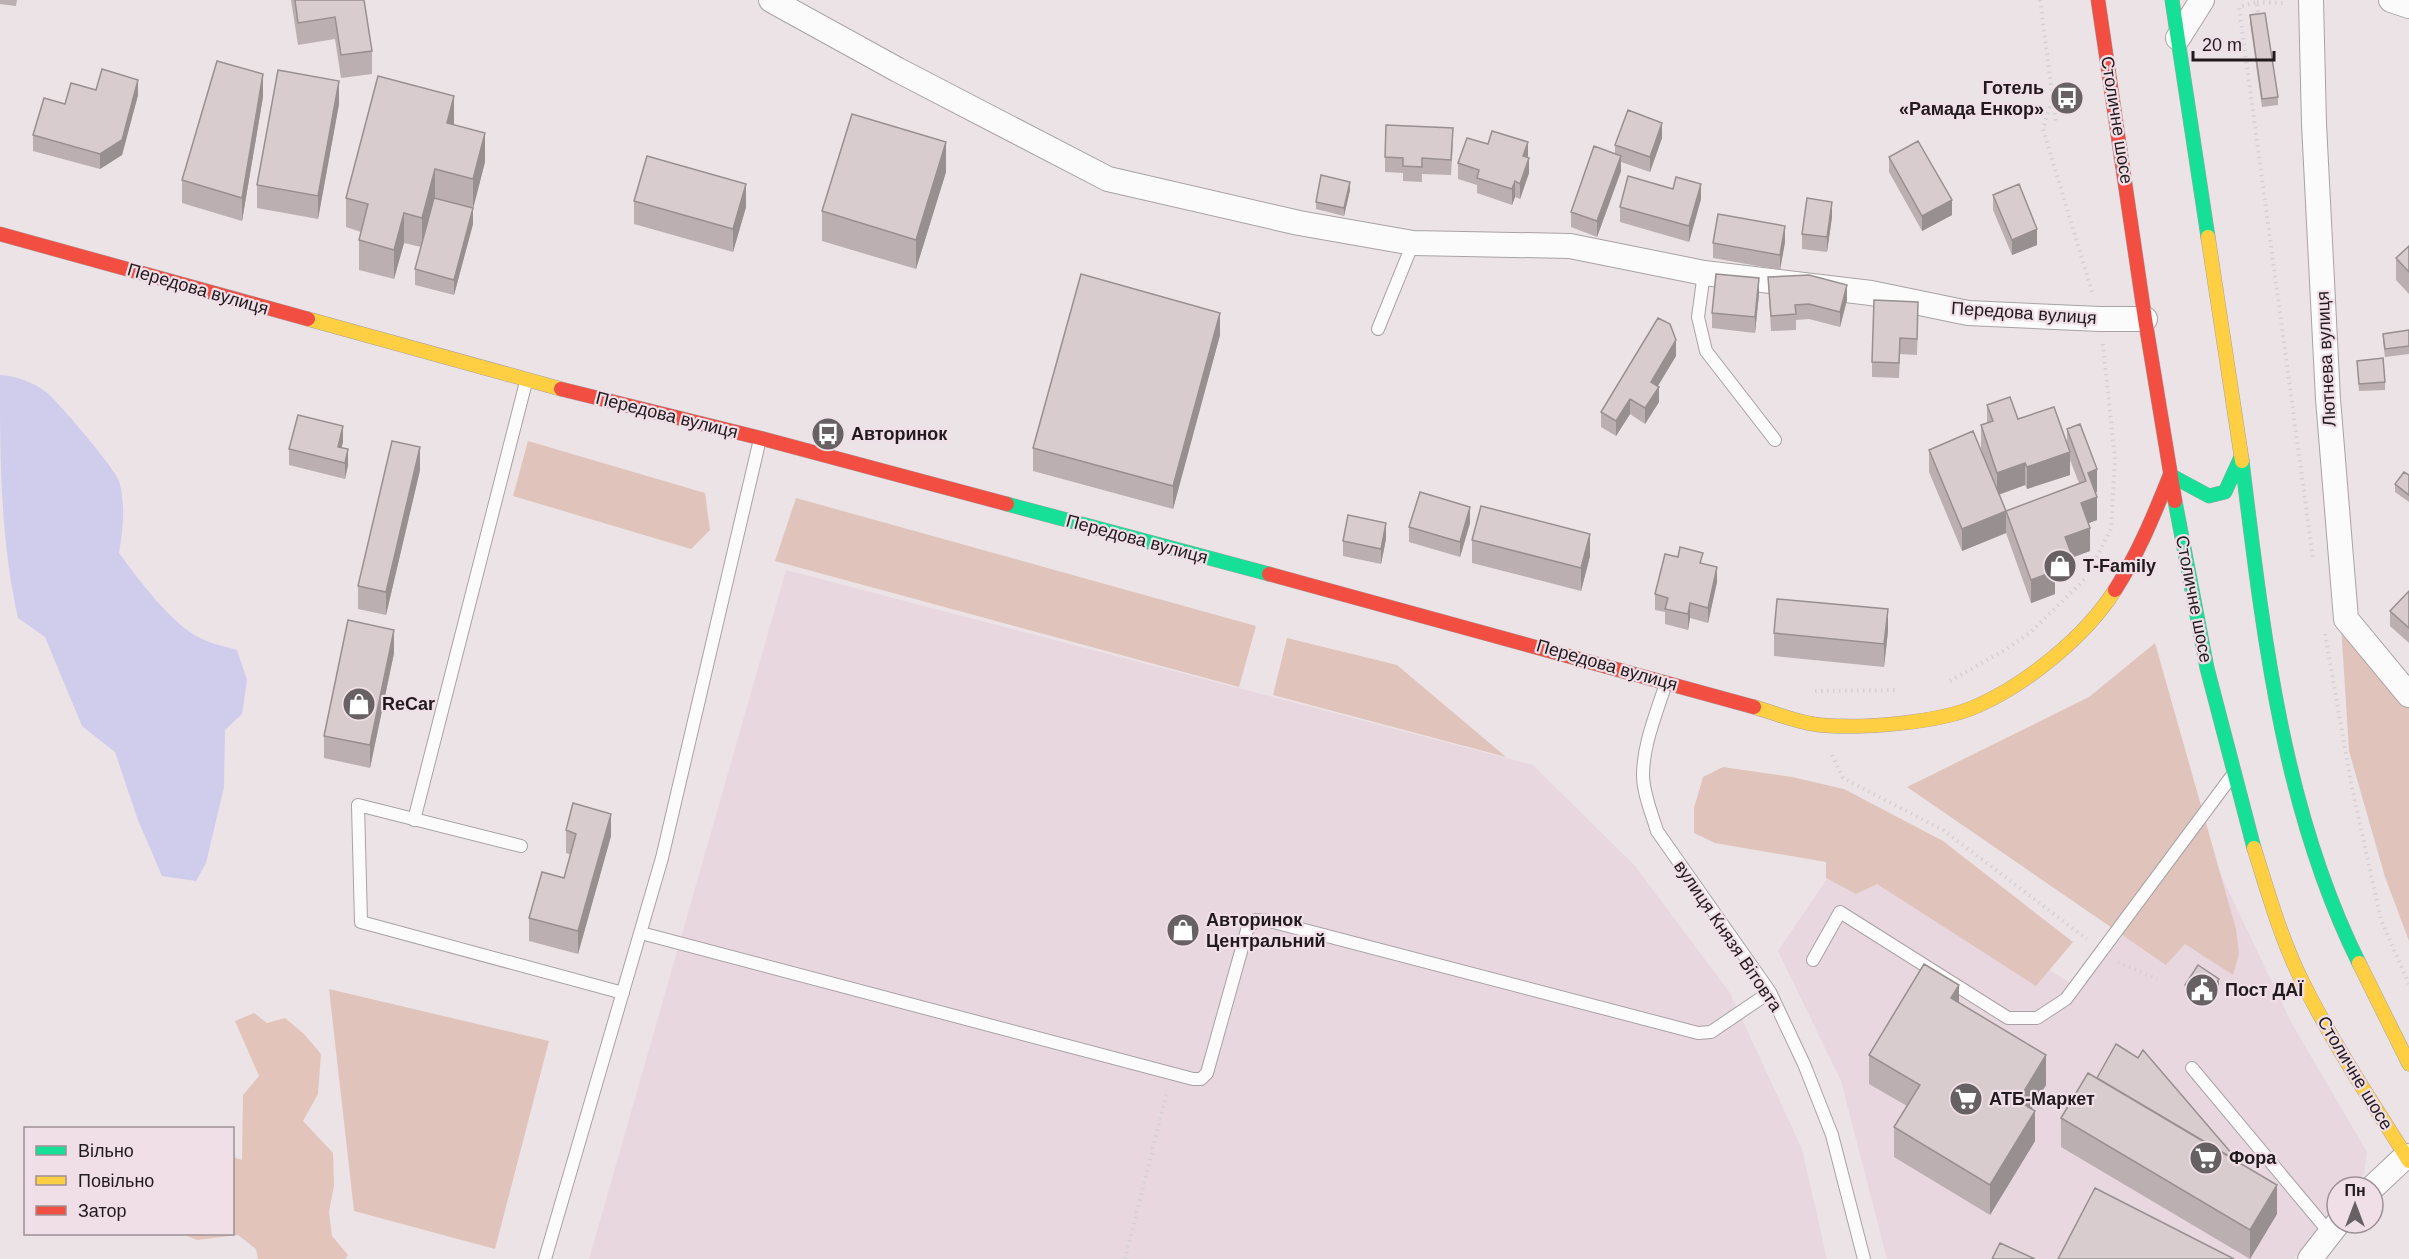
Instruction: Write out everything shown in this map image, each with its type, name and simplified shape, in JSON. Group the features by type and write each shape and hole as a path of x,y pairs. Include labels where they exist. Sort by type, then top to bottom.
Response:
{"main road":[{"name":"Столичне шосе","path":"2098,0 2170,476 2207,668 2245,819 2271,902 2301,979 2338,1049 2407,1158"},
{"path":"2172,0 2241,458 2261,617 2294,783 2322,874 2351,947 2403,1041 2409,1064"},
{"name":"Передова вулиця","path":"0,234 527,380 760,438 1818,725 1866,726 1926,720 1976,707 2012,687 2072,643 2111,597 2150,529 2170,476"},
{"path":"2170,476 2209,496 2225,492 2241,458"}],"street":[{"name":"Передова вулиця","path":"771,0 898,70 1108,179 1299,223 1413,243 1570,246 1704,273 1871,293 1968,313 2100,320 2145,319"},
{"path":"2178,39 2202,0"},
{"name":"Лютнева вулиця","path":"2311,0 2314,124 2328,399 2346,619 2409,694"},
{"path":"2391,0 2409,6"},
{"path":"2385,1177 2407,1158"},
{"path":"2310,1259 2328,1235"}],"lane":[{"path":"1378,329 1413,243"},
{"path":"1704,273 1698,317 1706,351 1775,440"},
{"path":"414,820 527,380"},
{"path":"545,1259 665,846 760,438"},
{"name":"вулиця Князя Вітовта","path":"1666,682 1647,746 1642,777 1650,809 1658,831 1770,992 1804,1064 1832,1135 1864,1259"},
{"path":"1813,960 1840,912 2008,1018 2037,1018 2066,999 2234,773"},
{"path":"521,846 358,805 361,922 623,993"},
{"path":"641,933 1201,1079 1208,1072 1247,930 1256,920 1270,921 1698,1032 1711,1032 1770,992"},
{"path":"2192,1068 2325,1217"}],"path":[{"path":"2040,0 2056,123"},
{"path":"2257,2 2284,3"},
{"path":"1944,684 2003,651 2031,632 2086,578 2112,530 2115,460 2100,320 2043,129 2053,95"},
{"path":"1815,691 1898,690"},
{"path":"1818,725 1843,778 1943,830 2088,940"},
{"path":"2118,962 2157,979"},
{"path":"1125,1259 1172,1073"}],"shaded area":[{"path":"0,375 24,380 46,392 85,435 115,474 119,481 123,508 119,553 157,601 191,633 206,641 237,650 247,680 242,714 225,730 224,787 206,863 196,881 162,876 138,820 115,752 82,726 45,637 18,618 4,527"},
{"path":"528,441 705,493 710,530 691,549 513,496"},
{"path":"796,498 1256,626 1239,687 775,561"},
{"name":"Авторинок Центральний","path":"786,570 1533,765 1635,866 1730,993 1802,1149 1827,1259 589,1259"},
{"path":"2341,625 2409,704 2409,941 2385,877 2349,751"},
{"path":"1287,638 1397,665 1506,757 1273,695"},
{"path":"2155,643 2236,929 2239,954 2233,975 2185,944 2166,965 1907,787 2089,697"},
{"path":"1723,767 1792,777 1844,789 1943,841 2073,942 2036,986 1877,884 1856,894 1826,878 1826,862 1715,843 1694,833 1694,808 1703,777"},
{"path":"2201,833 2291,1022 2367,1152 2363,1175 2325,1175 2325,1221 2293,1259 1887,1259 1841,1081 1778,951 1851,843 2081,990"},
{"path":"329,989 549,1041 495,1249 354,1211"},
{"path":"254,1013 267,1023 285,1018 304,1034 321,1054 318,1094 303,1121 333,1153 334,1185 329,1212 332,1236 348,1255 345,1259 258,1259 256,1249 238,1235 197,1240 184,1235 234,1235 234,1157 242,1160 243,1095 259,1076 235,1021"}],"building":[{"path":"295,0 364,0 372,51 341,55 335,17 298,23"},
{"path":"2265,13 2278,97 2262,99 2250,15"},
{"path":"217,61 263,74 242,198 182,180"},
{"path":"102,69 138,80 122,140 100,154 33,135 44,98 65,104 71,83 96,90"},
{"path":"278,70 339,81 318,196 257,185"},
{"path":"378,76 454,96 447,123 485,133 473,179 435,169 422,218 404,213 394,250 359,240 368,204 346,198"},
{"path":"1628,110 1662,123 1650,157 1615,145"},
{"path":"852,114 946,142 916,240 822,211"},
{"path":"1386,125 1453,128 1451,160 1422,158 1422,167 1403,166 1403,158 1385,157"},
{"path":"1492,131 1528,142 1523,156 1529,158 1520,184 1515,181 1512,189 1477,178 1479,170 1458,163 1467,138 1488,144"},
{"path":"1918,141 1952,200 1922,216 1889,157"},
{"path":"1594,146 1621,156 1597,221 1571,212"},
{"path":"647,156 746,184 733,229 634,201"},
{"path":"1321,175 1350,182 1344,208 1316,202"},
{"path":"1628,176 1673,189 1676,177 1701,184 1689,226 1620,207"},
{"path":"2019,184 2037,229 2012,240 1993,195"},
{"path":"434,198 473,208 454,280 415,269"},
{"path":"1807,198 1832,202 1827,237 1802,234"},
{"path":"1718,214 1785,226 1780,255 1713,243"},
{"path":"2409,246 2409,272 2396,258"},
{"path":"1081,274 1220,313 1173,486 1033,448"},
{"path":"1716,274 1759,278 1755,317 1712,313"},
{"path":"1809,275 1847,285 1840,312 1809,304 1795,305 1796,314 1771,316 1768,277"},
{"path":"1874,300 1918,302 1917,339 1900,338 1899,363 1872,362"},
{"path":"1658,318 1670,324 1676,340 1651,382 1659,387 1645,408 1630,399 1616,421 1601,412"},
{"path":"2409,330 2409,346 2385,349 2383,334"},
{"path":"2383,358 2385,382 2359,384 2357,361"},
{"path":"2010,397 2018,419 2054,407 2070,452 2027,467 2025,463 1997,473 1981,425 1993,421 1987,405"},
{"path":"298,415 343,426 338,447 348,449 345,463 289,449"},
{"path":"2080,424 2097,469 2088,473 2097,497 2081,503 2090,528 2065,537 2071,553 2051,560 2055,571 2031,580 2006,511 2086,481 2067,429"},
{"path":"1973,431 2006,511 1962,529 1929,450"},
{"path":"392,441 420,447 386,592 358,586"},
{"path":"2404,472 2409,475 2409,495 2395,484"},
{"path":"1420,492 1470,507 1460,542 1409,527"},
{"path":"1481,506 1590,534 1581,568 1472,540"},
{"path":"1348,515 1386,523 1381,549 1343,541"},
{"path":"1680,547 1703,553 1700,563 1717,567 1708,608 1690,603 1688,614 1665,609 1668,598 1655,594 1665,554 1678,557"},
{"path":"2409,591 2409,628 2390,611"},
{"path":"1777,599 1888,609 1884,644 1774,633"},
{"path":"348,620 394,630 370,745 324,736"},
{"path":"573,803 611,814 578,931 529,918 542,872 564,878 576,834 566,830"},
{"name":"АТБ-Маркет","path":"1924,964 1959,985 1951,998 2046,1055 2018,1101 2035,1111 1990,1185 1894,1127 1920,1085 1869,1055"},
{"path":"2198,965 2219,979 2206,998 2185,985"},
{"path":"2116,1044 2138,1058 2143,1050 2239,1162 2097,1078"},
{"path":"2088,1073 2277,1185 2250,1230 2061,1118"},
{"path":"2095,1188 2234,1259 2058,1259"},
{"path":"2000,1243 2035,1259 1992,1259"}],"traffic: fast":[{"path":"2172,0 2208,237"},
{"path":"2170,475 2209,496 2225,492 2241,457"},
{"path":"2242,461 2268,654 2294,781 2311,843 2333,904 2359,963"},
{"path":"2175,501 2207,668 2254,848"},
{"path":"1007,504 1269,574"}],"traffic: slow":[{"path":"2208,237 2242,461"},
{"path":"308,319 561,389"},
{"path":"1754,707 1803,722 1837,726 1921,721 1961,712 1996,697 2054,657 2088,624 2115,590"},
{"path":"2254,848 2294,965 2340,1050 2409,1161"},
{"path":"2359,963 2409,1064"}],"traffic: jam":[{"path":"2098,0 2145,319 2175,501"},
{"path":"0,234 308,319"},
{"path":"561,389 760,438 1007,504"},
{"path":"2115,590 2152,519 2170,475"},
{"path":"1269,574 1754,707"}],"place":[{"name":"Готель «Рамада Енкор»","path":"2067,98"},
{"name":"Авторинок","path":"828,434"},
{"name":"T-Family","path":"2060,566"},
{"name":"ReCar","path":"359,704"},
{"name":"Авторинок Центральний","path":"1183,930"},
{"name":"Пост ДАЇ","path":"2202,990"},
{"name":"АТБ-Маркет","path":"1966,1099"},
{"name":"Фора","path":"2206,1158"}]}
